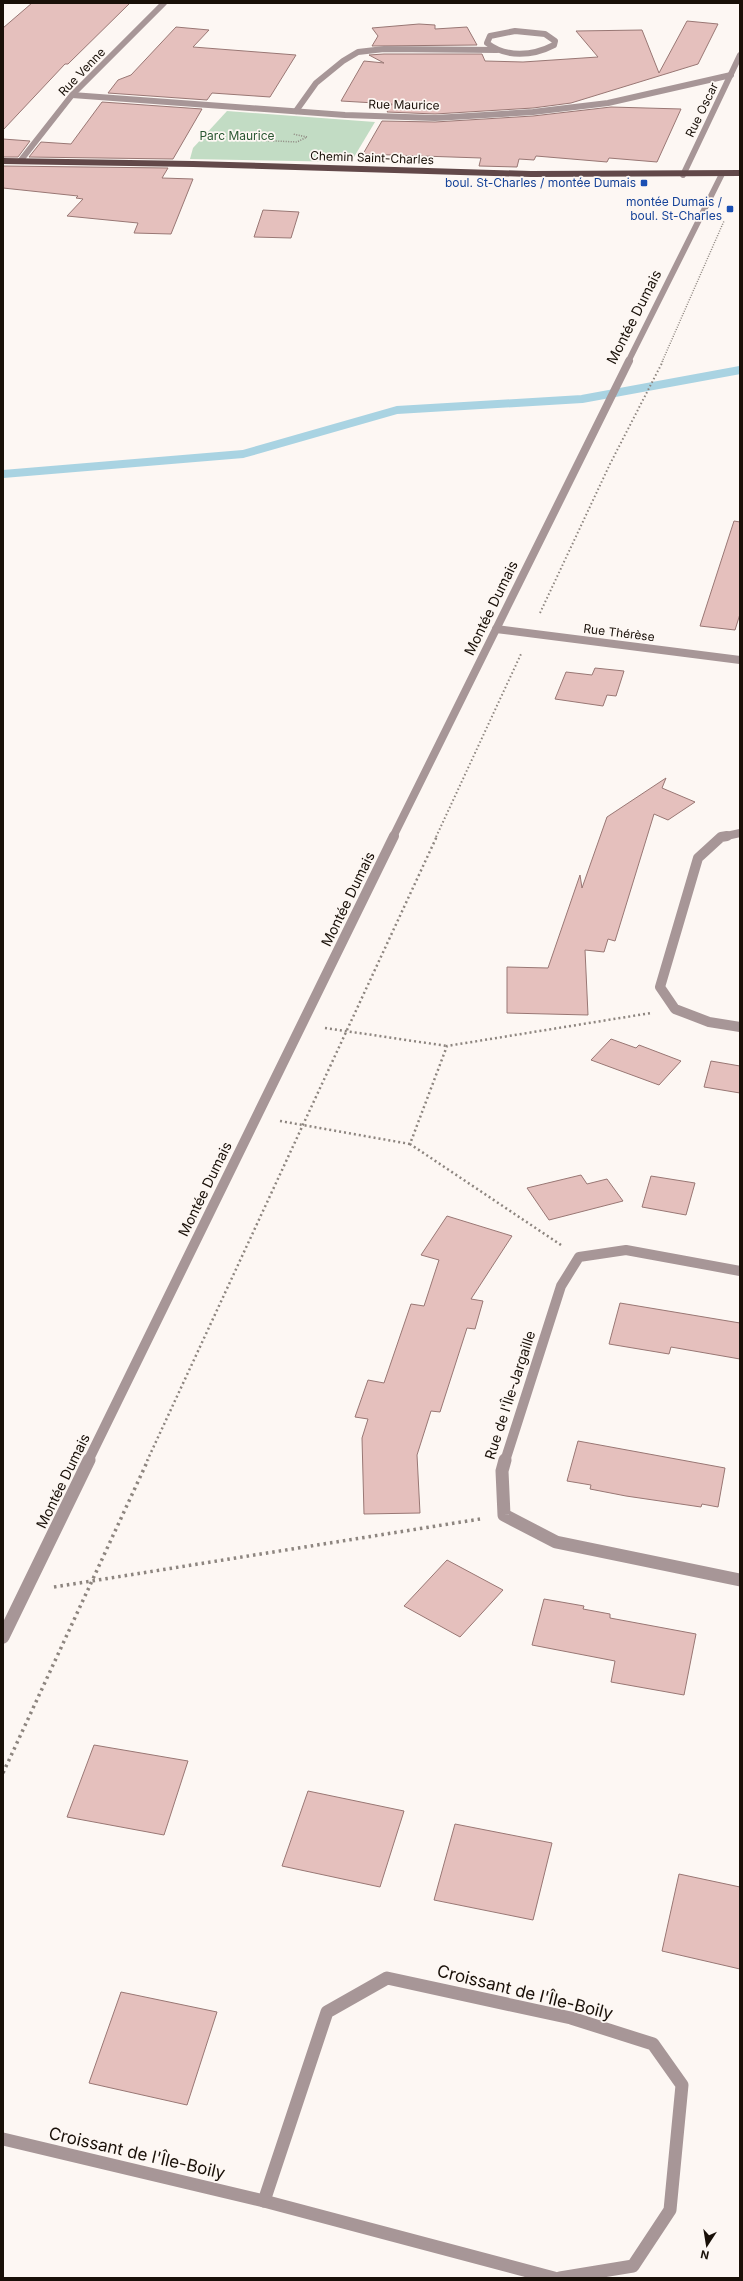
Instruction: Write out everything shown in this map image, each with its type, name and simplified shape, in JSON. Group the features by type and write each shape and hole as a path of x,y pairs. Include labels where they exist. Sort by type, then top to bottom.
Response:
{"main road":[{"name":"Chemin Saint-Charles","path":"3,161 21,160 531,174 740,174"}],"street":[{"name":"Rue Venne","path":"21,160 72,95 164,3"},
{"path":"296,111 316,83 358,52 384,49 497,50 518,53 541,51 554,45 555,41 552,37 536,32 505,32 490,36 486,40 490,47 497,50"},
{"name":"Rue Oscar","path":"683,175 740,55"},
{"name":"Rue Maurice","path":"72,95 345,115 435,118 533,112 608,103 731,75"},
{"name":"Montée Dumais","path":"3,1637 255,1117 302,1025 722,174"},
{"name":"Rue Thérèse","path":"496,630 740,660"},
{"path":"740,833 721,837 698,858 660,988 675,1009 709,1022 740,1027"},
{"path":"579,1257 626,1250 740,1270"},
{"name":"Rue de l'Île-Jargaille","path":"504,1515 502,1471 561,1286 579,1257"},
{"path":"504,1515 556,1542 740,1580"},
{"name":"Croissant de l'Île-Boily","path":"264,2201 327,2012 387,1978 571,2018 653,2044 682,2086 670,2210 633,2266 560,2278"},
{"name":"Croissant de l'Île-Boily","path":"3,2139 264,2201 554,2278"}],"path":[{"path":"266,109 254,140 291,142 307,137 288,133"},
{"path":"3,1773 91,1581 348,1032 610,464 667,353 725,219"},
{"path":"302,1025 447,1046 675,1009"},
{"path":"410,1144 447,1046"},
{"path":"255,1117 410,1144 579,1257"},
{"path":"25,1592 504,1515"}],"green space":[{"name":"Parc Maurice","path":"227,111 375,122 351,162 190,159 193,148"}],"building":[{"path":"32,3 130,3 68,64 65,64 3,130 3,28"},
{"path":"687,21 718,24 698,64 571,103 533,108 435,114 387,112 392,104 341,101 364,61 384,63 369,55 482,54 485,61 523,62 598,57 576,31 642,30 659,73"},
{"path":"419,24 435,25 435,29 467,27 477,45 372,46 378,36 372,28"},
{"path":"176,27 209,30 193,47 296,55 270,97 212,93 207,100 108,93 118,80 131,75"},
{"path":"102,102 202,109 173,159 29,157 41,142 71,144"},
{"path":"611,107 681,109 657,162 609,158 607,162 536,156 534,160 519,159 517,167 479,166 481,158 363,154 382,121 435,122 533,116"},
{"path":"3,139 30,141 18,157 3,157"},
{"path":"3,166 168,168 162,178 193,179 171,234 134,233 138,223 67,216 83,199 76,198 78,196 3,188"},
{"path":"263,210 299,212 291,238 254,237"},
{"path":"734,521 740,522 740,614 735,630 700,626"},
{"path":"595,668 624,671 616,696 607,695 603,706 555,699 566,672 592,675"},
{"path":"666,778 662,788 695,802 668,820 654,814 615,941 608,939 604,952 585,950 588,1015 507,1013 507,967 548,968 580,875 582,888 607,817"},
{"path":"611,1039 636,1048 639,1045 681,1061 659,1085 591,1060"},
{"path":"711,1061 740,1066 740,1093 704,1087"},
{"path":"581,1175 587,1184 607,1179 623,1201 549,1220 527,1188"},
{"path":"651,1176 695,1183 686,1215 642,1207"},
{"path":"447,1216 512,1236 471,1299 483,1301 475,1329 467,1328 440,1412 431,1411 417,1455 420,1513 364,1514 362,1438 368,1419 355,1417 368,1380 384,1383 411,1304 424,1306 439,1260 421,1255"},
{"path":"620,1303 740,1323 740,1359 671,1347 669,1354 609,1344"},
{"path":"578,1441 725,1468 718,1507 702,1504 701,1507 626,1496 590,1489 591,1485 567,1481"},
{"path":"447,1560 503,1590 460,1637 404,1606"},
{"path":"544,1599 584,1606 583,1609 610,1614 610,1618 696,1634 684,1695 611,1682 615,1661 532,1645"},
{"path":"94,1745 188,1761 164,1835 67,1817"},
{"path":"308,1791 404,1811 380,1887 282,1866"},
{"path":"455,1824 552,1843 533,1920 434,1900"},
{"path":"679,1874 740,1887 740,1969 662,1951"},
{"path":"121,1992 217,2012 187,2105 89,2083"}],"waterway":[{"path":"3,474 243,454 397,410 582,399 740,370"}],"place":[{"name":"boul. St-Charles / montée Dumais","path":"644,183"},
{"name":"montée Dumais / boul. St-Charles","path":"730,209"}]}
